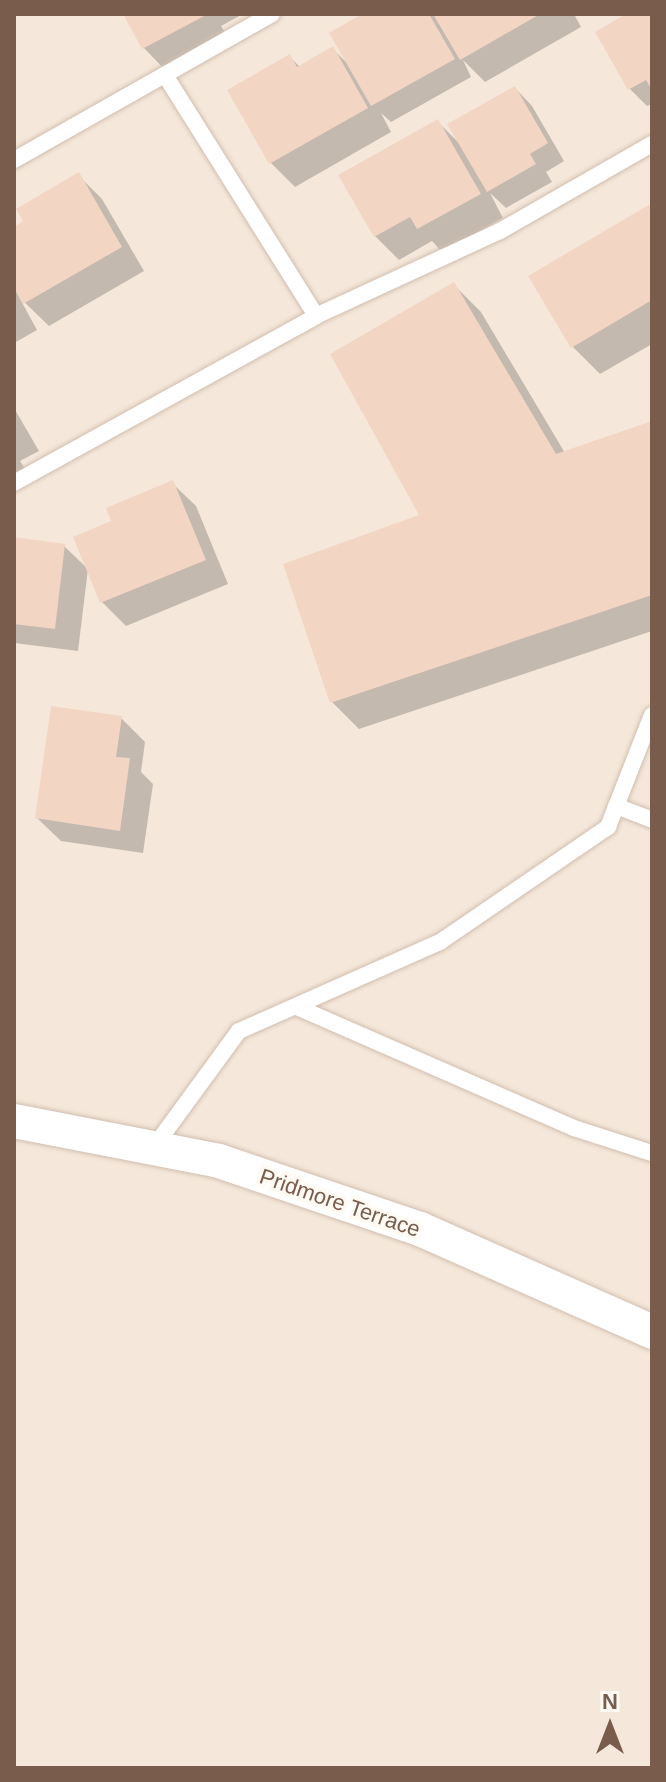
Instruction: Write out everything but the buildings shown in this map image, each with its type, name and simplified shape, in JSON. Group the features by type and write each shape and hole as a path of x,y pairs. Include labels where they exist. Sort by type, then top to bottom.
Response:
{"street":[{"name":"Pridmore Terrace","path":"14,1121 219,1161 420,1229 652,1332"}],"lane":[{"path":"14,160 272,14"},
{"path":"165,75 316,316"},
{"path":"14,483 316,316 500,231 652,144"},
{"path":"154,1147 239,1031 440,942 608,827 652,715"},
{"path":"616,806 652,820"},
{"path":"297,1007 574,1128 652,1153"}],"shaded area":[{"path":"14,14 652,14 652,1768 14,1768"}]}
